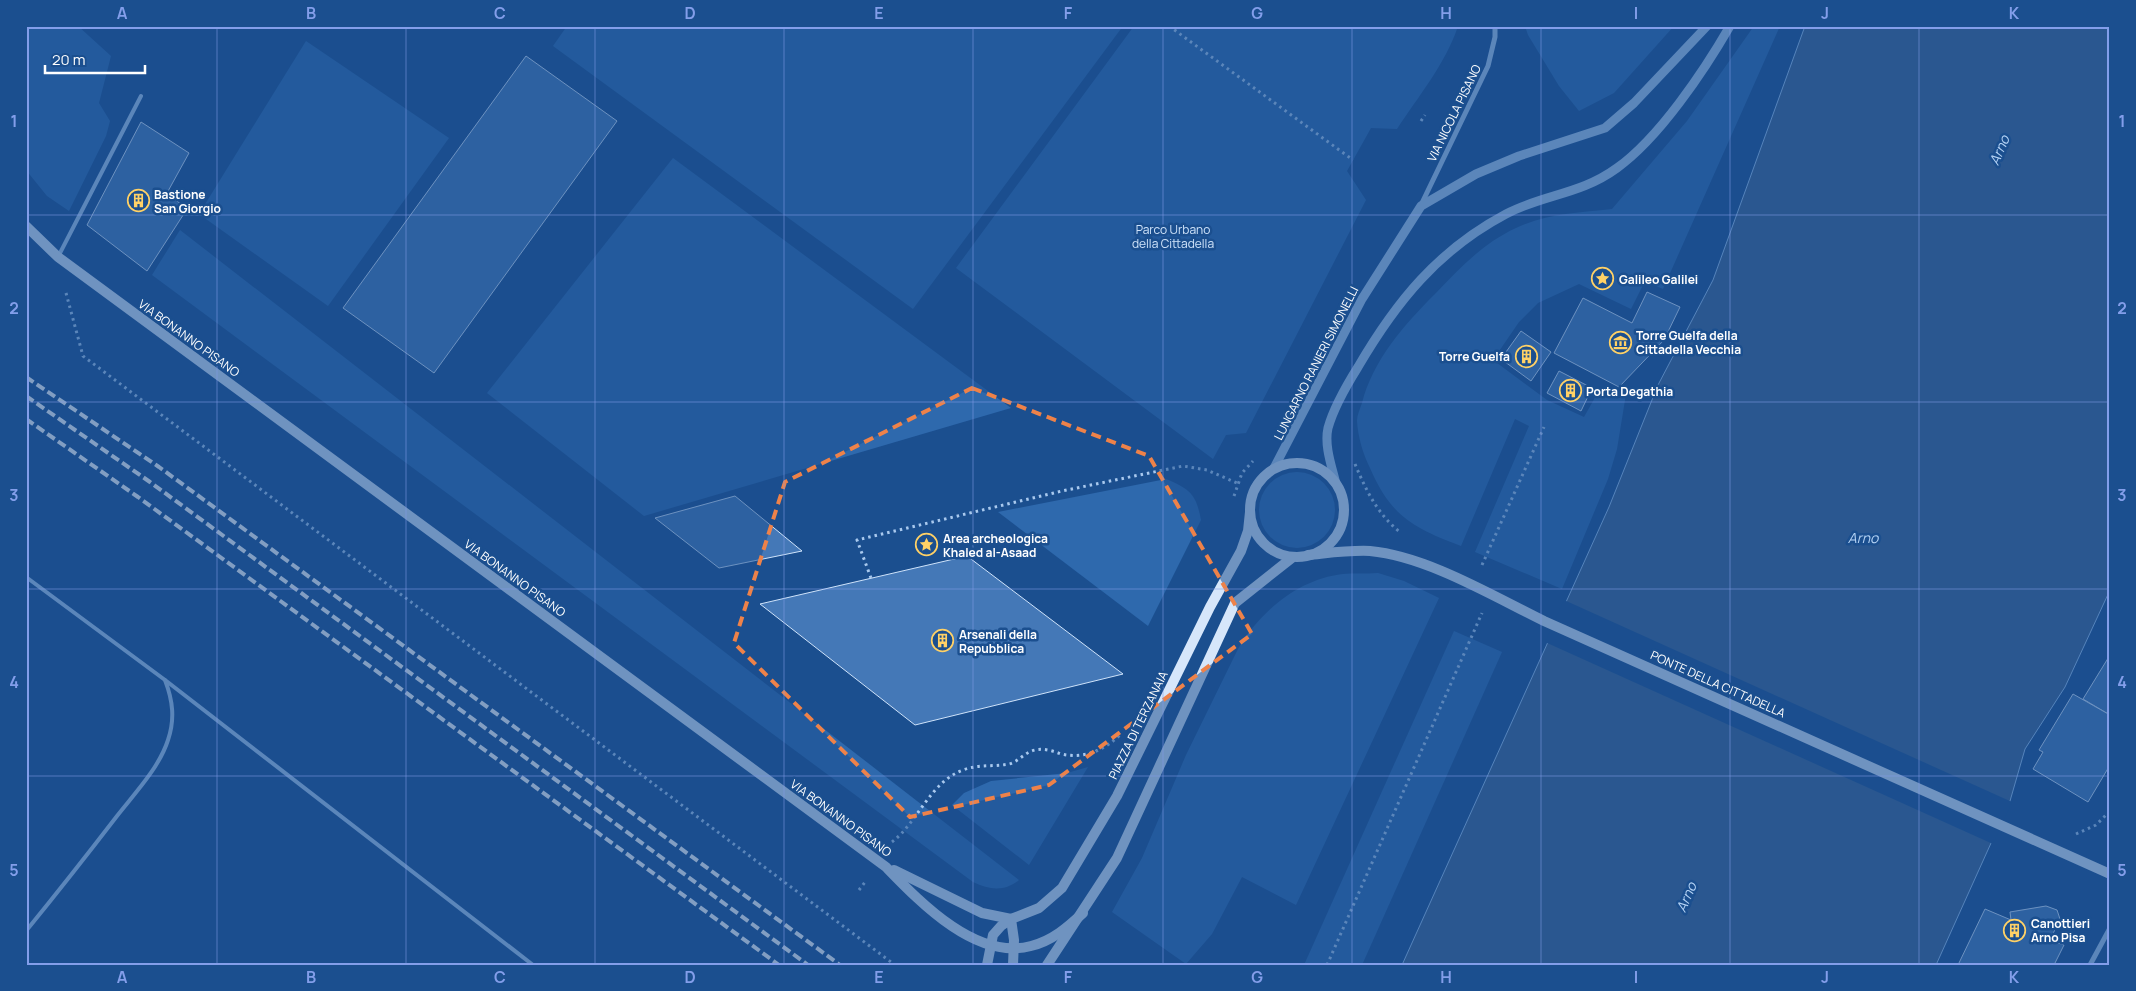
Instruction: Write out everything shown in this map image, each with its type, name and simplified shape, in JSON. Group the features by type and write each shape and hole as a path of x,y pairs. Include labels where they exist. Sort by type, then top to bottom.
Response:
{"main road":[{"name":"VIA BONANNO PISANO","path":"26,226 58,257 886,867 921,902 959,931 992,944 1014,948 1031,946 1067,928 1082,913"},
{"path":"1293,463 1308,464 1326,472 1336,484 1340,491 1344,508 1341,525 1330,543 1324,548 1308,555 1293,557 1278,553 1264,544 1253,527 1250,512 1253,491 1264,476 1274,468 1293,463"},
{"name":"PIAZZA DI TERZANAIA","path":"992,944 993,935 1001,926 1010,919 1039,908 1052,899 1069,879 1117,796 1210,607 1241,551 1248,531 1250,512"},
{"name":"PONTE DELLA CITTADELLA","path":"1308,555 1358,551 1400,557 1452,577 2110,874"},
{"path":"1048,964 1117,858 1235,603 1293,557"},
{"path":"886,867 982,913 1010,919 1014,931 1013,965"},
{"path":"987,965 992,944"}],"street":[{"name":"VIA NICOLA PISANO","path":"1421,206 1488,66 1495,37 1495,26"},
{"name":"LUNGARNO RANIERI SIMONELLI","path":"1274,468 1362,299 1421,206 1476,174 1519,156 1604,128 1634,103 1708,26"},
{"path":"1336,484 1328,450 1328,427 1344,390 1373,341 1414,285 1446,256 1484,226 1527,205 1586,187 1602,179 1632,157 1669,115 1710,60 1730,26"},
{"path":"2090,965 2110,928"}],"lane":[{"path":"58,257 141,96"},
{"path":"26,577 165,680 533,965"},
{"path":"26,931 136,792 162,754 168,738 173,713 170,694 165,680"}],"path":[{"path":"1169,26 1353,160"},
{"path":"1421,122 1425,115"},
{"path":"66,293 82,356 895,965"},
{"path":"1488,552 1544,427"},
{"path":"1232,503 1237,483 1242,473 1256,457"},
{"path":"1354,459 1373,503 1389,523 1404,535"},
{"path":"871,578 857,540 1062,491 1183,466 1207,470 1237,483"},
{"path":"1327,965 1478,623"},
{"path":"893,843 947,779 962,770 982,765 1010,764 1034,750 1045,749 1074,757 1087,755 1105,748 1125,731"},
{"path":"2073,835 2096,826 2110,812"},
{"path":"859,890 865,882"}],"highlighted area":[{"path":"972,388 1149,456 1252,634 1049,785 910,817 734,643 785,482"}],"green space":[{"path":"26,26 78,26 111,56 99,103 110,121 106,136 69,211 47,196 26,170"},
{"path":"567,26 1123,26 913,309 553,46"},
{"name":"Parco Urbano della Cittadella","path":"1134,26 1458,26 1439,66 1397,129 1371,128 1347,171 1366,200 1246,433 1226,435 1213,459 956,268"},
{"path":"1525,26 1674,26 1614,93 1579,111 1559,86 1528,35"},
{"path":"1754,26 1780,26 1663,289 1645,281 1631,309 1579,284 1538,303 1519,322 1493,360 1547,400 1584,417 1601,387 1626,394 1617,449 1608,479 1562,589 1475,552 1529,426 1515,419 1461,546 1430,533 1406,519 1386,498 1378,485 1367,463 1358,433 1358,414 1367,387 1391,344 1412,318 1462,266 1504,234 1528,223 1551,216 1612,209 1687,121"},
{"path":"306,41 449,138 328,306 199,214"},
{"path":"673,158 1011,408 644,516 487,393"},
{"path":"180,230 1019,880 997,889 973,882 152,275"},
{"path":"1297,472 1311,475 1324,483 1332,496 1335,510 1332,524 1324,537 1311,545 1297,548 1283,545 1270,537 1262,524 1259,510 1262,496 1270,483 1283,475"},
{"path":"1166,479 1191,493 1197,504 1201,520 1148,626 998,512"},
{"path":"1378,573 1404,581 1439,598 1296,905 1242,877 1212,934 1186,964 1112,912 1142,858 1186,755 1238,649 1257,622 1269,610 1296,590 1326,577 1343,574"},
{"path":"1454,631 1502,652 1362,965 1304,965"},
{"path":"1088,767 1029,865 952,805 964,793 991,781 1067,773"}],"water":[{"name":"Arno","path":"1805,26 2110,26 2110,590 2065,687 2025,749 2010,801 1936,965 1402,965 1609,507 1658,385 1713,280"}],"pier":[{"path":"1564,600 2012,802 1993,844 1545,642"}],"building":[{"path":"526,56 617,121 434,373 343,308"},
{"name":"Bastione San Giorgio","path":"141,122 189,153 167,193 187,209 147,271 87,225"},
{"path":"1647,292 1680,307 1664,340 1619,387 1554,353 1583,298 1632,323"},
{"name":"Torre Guelfa","path":"1521,331 1551,352 1531,381 1501,359"},
{"name":"Porta Degathia","path":"1559,371 1592,388 1581,411 1547,393"},
{"path":"735,496 802,551 719,568 655,518"},
{"name":"Arsenali della Repubblica","path":"967,556 1123,674 915,725 760,604"},
{"path":"2110,655 2110,715 2083,699"},
{"path":"2073,694 2110,715 2110,765 2088,802 2033,769 2043,752 2039,750"},
{"name":"Canottieri Arno Pisa","path":"2046,906 2057,910 2060,919 2050,940 2064,945 2054,965 1958,965 1985,909 2011,920 2010,912"}],"railway":[{"path":"26,377 159,467 840,965"},
{"path":"26,396 150,482 808,965"},
{"path":"26,419 138,497 779,965"}],"place":[{"name":"Bastione San Giorgio","path":"138,201"},
{"name":"Galileo Galilei","path":"1603,279"},
{"name":"Torre Guelfa della Cittadella Vecchia","path":"1620,342"},
{"name":"Torre Guelfa","path":"1526,356"},
{"name":"Porta Degathia","path":"1570,391"},
{"name":"Area archeologica Khaled al-Asaad","path":"927,545"},
{"name":"Arsenali della Repubblica","path":"943,641"},
{"name":"Canottieri Arno Pisa","path":"2015,930"}]}
